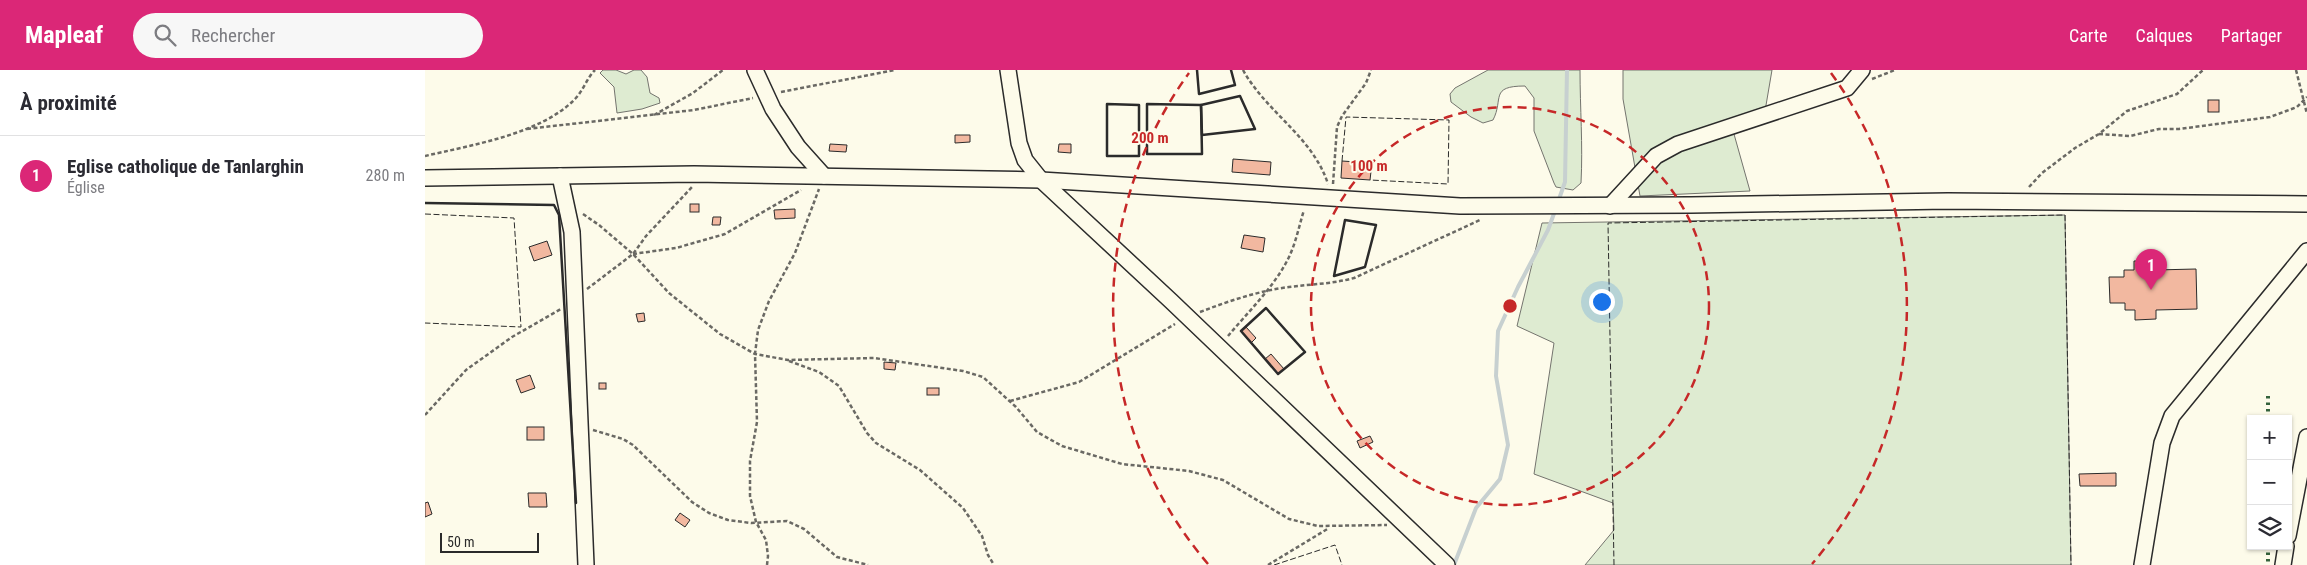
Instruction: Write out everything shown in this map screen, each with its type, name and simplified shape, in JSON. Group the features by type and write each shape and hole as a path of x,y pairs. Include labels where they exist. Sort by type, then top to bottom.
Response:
{"street":[{"path":"755,70 773,109 798,147 823,176"},
{"path":"1008,70 1019,143 1025,160 1041,180 1447,565"},
{"path":"1610,206 1656,156 1678,144 1847,88 1863,70"},
{"path":"425,178 694,174 1041,180 1460,206 2017,201 2307,204"},
{"path":"560,176 572,232 586,565"},
{"path":"2142,565 2163,444 2172,416 2307,251"},
{"path":"2292,515 2307,437"},
{"path":"2283,565 2286,550"}],"path":[{"path":"527,129 549,119 576,98 595,70"},
{"path":"652,115 693,93 723,70"},
{"path":"425,156 527,129 693,110 895,70"},
{"path":"1243,70 1253,88 1314,154 1324,173 1332,198"},
{"path":"1332,198 1337,127 1341,116 1366,84 1371,70"},
{"path":"2017,201 2041,173 2075,148 2099,134 2127,111 2177,94 2203,70"},
{"path":"2296,70 2307,114"},
{"path":"2099,134 2129,136 2159,129 2179,130 2231,124 2270,117 2297,107 2307,97"},
{"path":"633,254 676,248 725,234 759,216 823,176"},
{"path":"767,565 766,540 756,522 750,496 750,461 757,422 755,354 758,330 766,308 795,253 823,176"},
{"path":"1219,347 1266,291 1288,260 1295,244 1307,196"},
{"path":"567,204 599,225 633,254 669,293 720,334 755,354 788,360 819,372 839,386 867,433 876,443 920,470 963,508 982,536 988,555 994,565"},
{"path":"1010,401 1079,382 1187,317 1266,291 1334,284 1354,278 1481,220"},
{"path":"788,360 874,358 963,371 983,377 1010,401 1037,432 1062,446 1122,464 1189,471 1223,480 1289,519 1318,526 1404,525"},
{"path":"579,426 623,439 633,444 692,502 709,513 728,520 756,522 787,521 804,529 837,556 868,565"},
{"path":"1268,565 1330,527"}],"green space":[{"path":"603,70 616,70 626,74 634,70 641,70 647,77 650,93 659,98 660,103 642,109 617,113 614,87 600,73"},
{"path":"1488,70 1580,70 1581,183 1573,190 1556,187 1554,183 1534,131 1534,98 1525,86 1506,88 1502,91 1493,120 1483,123 1471,117 1451,102 1450,94 1455,88"},
{"path":"1623,70 1772,70 1764,117 1732,127 1750,191 1640,196 1623,99"},
{"path":"2065,215 2071,565 1585,565 1614,530 1613,503 1534,474 1554,343 1517,326 1542,223"}],"building":[{"path":"2208,100 2219,100 2219,112 2208,112"},
{"path":"955,135 970,135 970,142 955,143"},
{"path":"830,144 847,145 846,152 829,151"},
{"path":"1059,144 1071,144 1071,153 1058,152"},
{"path":"1233,159 1271,162 1270,175 1232,172"},
{"path":"1342,161 1372,163 1370,180 1341,178"},
{"path":"690,204 699,204 699,212 690,212"},
{"path":"795,209 795,218 775,219 774,210"},
{"path":"713,217 721,217 720,225 712,225"},
{"path":"1244,235 1265,238 1263,252 1241,248"},
{"path":"547,241 552,255 534,261 529,247"},
{"path":"2134,261 2155,261 2155,270 2196,269 2197,309 2156,310 2156,319 2135,320 2135,310 2125,310 2125,303 2110,303 2109,277 2124,277 2124,270 2134,270"},
{"path":"644,313 645,321 638,322 636,314"},
{"path":"1246,327 1256,338 1251,343 1241,331"},
{"path":"1271,354 1284,369 1278,374 1265,359"},
{"path":"884,362 896,363 895,370 884,369"},
{"path":"530,375 535,388 521,393 516,380"},
{"path":"599,383 606,383 606,389 599,389"},
{"path":"927,388 939,388 939,395 927,395"},
{"path":"527,427 544,427 544,440 527,440"},
{"path":"1370,436 1373,442 1360,448 1357,441"},
{"path":"2116,473 2116,486 2080,486 2079,474"},
{"path":"528,493 546,493 547,507 529,507"},
{"path":"428,502 432,514 425,517 425,503"},
{"path":"680,513 690,520 685,527 675,520"}],"waterway":[{"path":"1558,202 1565,182 1567,70"},
{"path":"1454,565 1476,508 1500,479 1508,445 1496,376 1498,331 1518,287 1548,230 1556,208"}],"hedge":[{"path":"2268,396 2268,415"},
{"path":"2268,550 2268,565"}],"fence":[{"path":"1342,161 1346,117 1449,120 1448,184 1370,180"},
{"path":"425,214 514,218 521,327 425,323"},
{"path":"1614,565 1608,223 2065,215 2071,565"},
{"path":"1274,565 1335,545 1342,565"}],"wall":[{"path":"1197,70 1199,94 1235,85 1231,70"},
{"path":"1240,96 1255,129 1202,135 1201,105 1240,96"},
{"path":"1107,104 1139,105 1139,156 1107,156 1107,104"},
{"path":"1147,104 1201,105 1202,154 1147,154 1147,104"},
{"path":"425,203 554,205 559,215 576,503"},
{"path":"1345,220 1376,225 1365,267 1334,276 1345,220"},
{"path":"1266,308 1305,352 1278,374 1241,331 1266,308"}],"place":[{"name":"Eglise catholique de Tanlarghin","path":"2151,290"}]}
